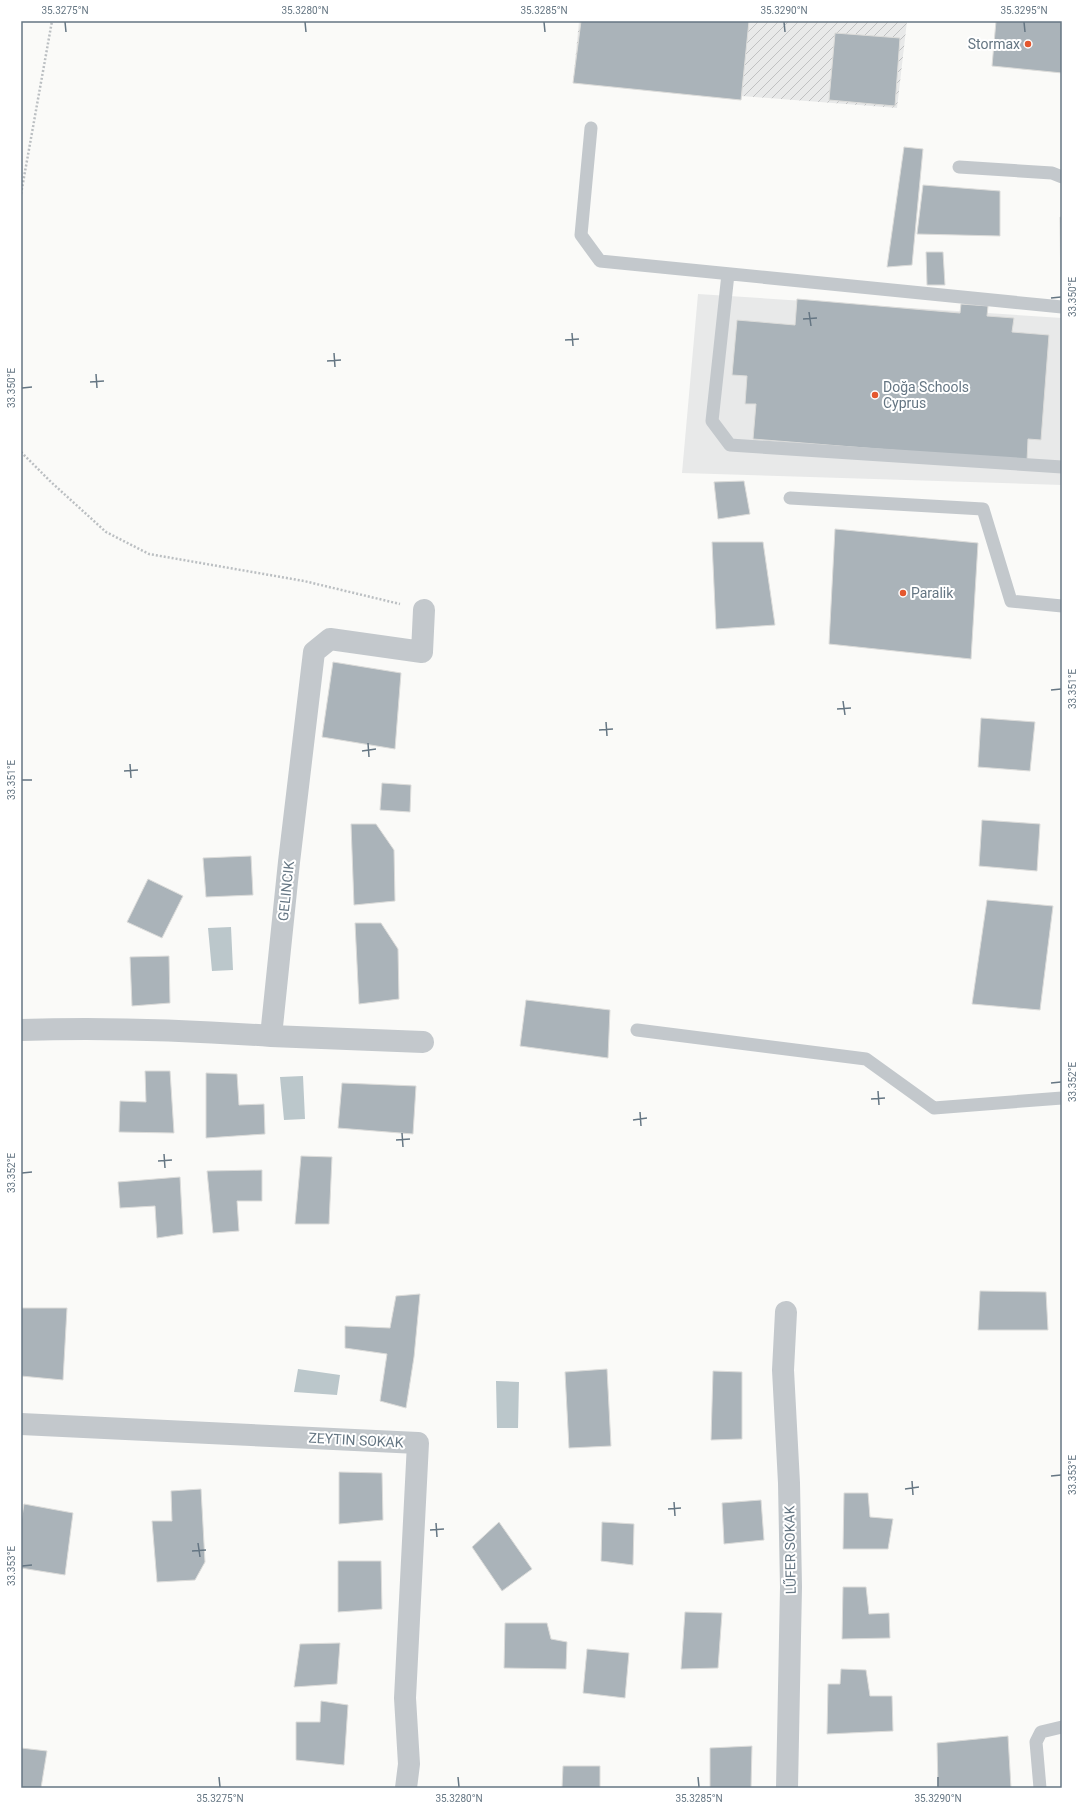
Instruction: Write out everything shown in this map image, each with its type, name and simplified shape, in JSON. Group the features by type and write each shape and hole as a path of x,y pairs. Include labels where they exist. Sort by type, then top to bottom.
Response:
{"street":[{"name":"GELINCIK","path":"271,1036 289,862 314,652 330,639 422,652 424,610"},
{"path":"21,1030 86,1028 178,1030 271,1036 423,1042"},
{"name":"LŰFER SOKAK","path":"786,1312 783,1370 789,1483 791,1586 788,1788"},
{"name":"ZEYTIN SOKAK","path":"21,1424 418,1443 405,1698 409,1764 406,1788"}],"lane":[{"path":"591,128 581,235 600,261 1062,307"},
{"path":"959,167 1052,173 1062,177"},
{"path":"728,274 712,421 730,445 1062,467"},
{"path":"790,498 983,509 1011,601 1062,606"},
{"path":"638,1030 866,1059 934,1108 1062,1098"},
{"path":"1040,1788 1036,1742 1041,1732 1062,1727"}],"path":[{"path":"21,194 52,21"},
{"path":"21,452 56,487 106,532 149,554 304,580 424,610"}],"shaded area":[{"path":"579,21 907,21 897,108 573,83"},
{"name":"Doğa Schools Cyprus","path":"698,294 1062,318 1062,485 682,473"},
{"path":"231,927 233,970 212,971 208,928"},
{"path":"303,1076 305,1119 284,1120 280,1077"},
{"path":"298,1369 340,1375 337,1395 294,1392"},
{"path":"496,1381 519,1382 518,1428 497,1428"}],"building":[{"path":"581,21 749,21 741,100 573,83"},
{"name":"Stormax","path":"996,21 1062,21 1062,73 992,66"},
{"path":"835,33 900,38 895,106 829,100"},
{"path":"904,147 923,149 912,265 887,267"},
{"path":"923,185 1000,191 1000,236 917,234"},
{"path":"1060,217 1062,217 1062,301 1061,301"},
{"path":"926,252 943,252 945,285 927,285"},
{"name":"Doğa Schools Cyprus","path":"797,299 960,313 961,304 988,306 987,316 1014,318 1012,332 1049,335 1041,440 1028,439 1027,461 753,439 756,404 745,404 747,376 732,375 737,320 795,325"},
{"path":"744,481 750,514 718,519 714,482"},
{"name":"Paralik","path":"835,529 978,543 971,659 829,644"},
{"path":"712,542 763,542 775,625 716,629"},
{"path":"333,662 401,673 395,749 322,737"},
{"path":"981,718 1035,722 1030,771 978,767"},
{"path":"382,783 411,785 410,812 380,810"},
{"path":"982,820 1040,824 1037,871 979,866"},
{"path":"351,824 376,824 394,850 395,901 354,905"},
{"path":"251,856 253,895 206,897 203,858"},
{"path":"148,879 183,896 162,938 127,922"},
{"path":"987,900 1053,906 1040,1010 972,1004"},
{"path":"355,923 381,923 398,949 399,999 359,1004"},
{"path":"169,956 170,1003 132,1006 130,957"},
{"path":"526,1000 610,1010 608,1058 520,1046"},
{"path":"145,1071 170,1071 174,1133 119,1132 120,1101 146,1102"},
{"path":"206,1073 237,1074 239,1105 264,1104 265,1134 206,1138"},
{"path":"342,1083 416,1086 413,1134 338,1128"},
{"path":"301,1156 332,1157 329,1224 295,1224"},
{"path":"262,1170 262,1201 237,1201 239,1231 213,1233 207,1171"},
{"path":"180,1177 183,1234 157,1238 155,1206 120,1208 118,1182"},
{"path":"980,1291 1046,1292 1048,1330 978,1330"},
{"path":"420,1294 414,1357 406,1408 380,1401 387,1354 345,1348 345,1326 390,1328 396,1296"},
{"path":"21,1308 67,1308 63,1380 21,1376"},
{"path":"607,1369 611,1446 569,1448 565,1372"},
{"path":"713,1371 742,1372 742,1439 711,1440"},
{"path":"339,1472 382,1473 383,1520 339,1524"},
{"path":"201,1489 205,1562 195,1580 157,1582 152,1521 172,1521 171,1491"},
{"path":"844,1493 868,1493 870,1517 893,1519 888,1549 843,1549"},
{"path":"761,1500 764,1540 724,1544 722,1503"},
{"path":"24,1504 73,1513 65,1575 21,1568 21,1523"},
{"path":"499,1522 532,1569 502,1591 472,1547"},
{"path":"602,1522 634,1524 633,1565 601,1561"},
{"path":"338,1561 381,1561 382,1609 338,1612"},
{"path":"843,1587 866,1587 869,1614 889,1613 890,1638 842,1639"},
{"path":"685,1612 722,1613 718,1668 681,1669"},
{"path":"505,1623 547,1623 551,1639 567,1642 566,1669 504,1668"},
{"path":"340,1643 337,1684 294,1687 300,1644"},
{"path":"587,1649 629,1653 625,1698 583,1693"},
{"path":"841,1669 866,1670 870,1696 892,1696 893,1731 827,1734 828,1684 840,1684"},
{"path":"321,1701 348,1705 344,1765 296,1760 296,1722 320,1722"},
{"path":"1008,1736 1011,1788 938,1788 937,1743"},
{"path":"752,1746 751,1788 710,1788 710,1748"},
{"path":"21,1748 47,1751 41,1788 21,1788"},
{"path":"563,1766 600,1766 600,1788 562,1788"}],"place":[{"name":"Stormax","path":"1028,44"},
{"name":"Doğa Schools Cyprus","path":"875,395"},
{"name":"Paralik","path":"903,593"}]}
